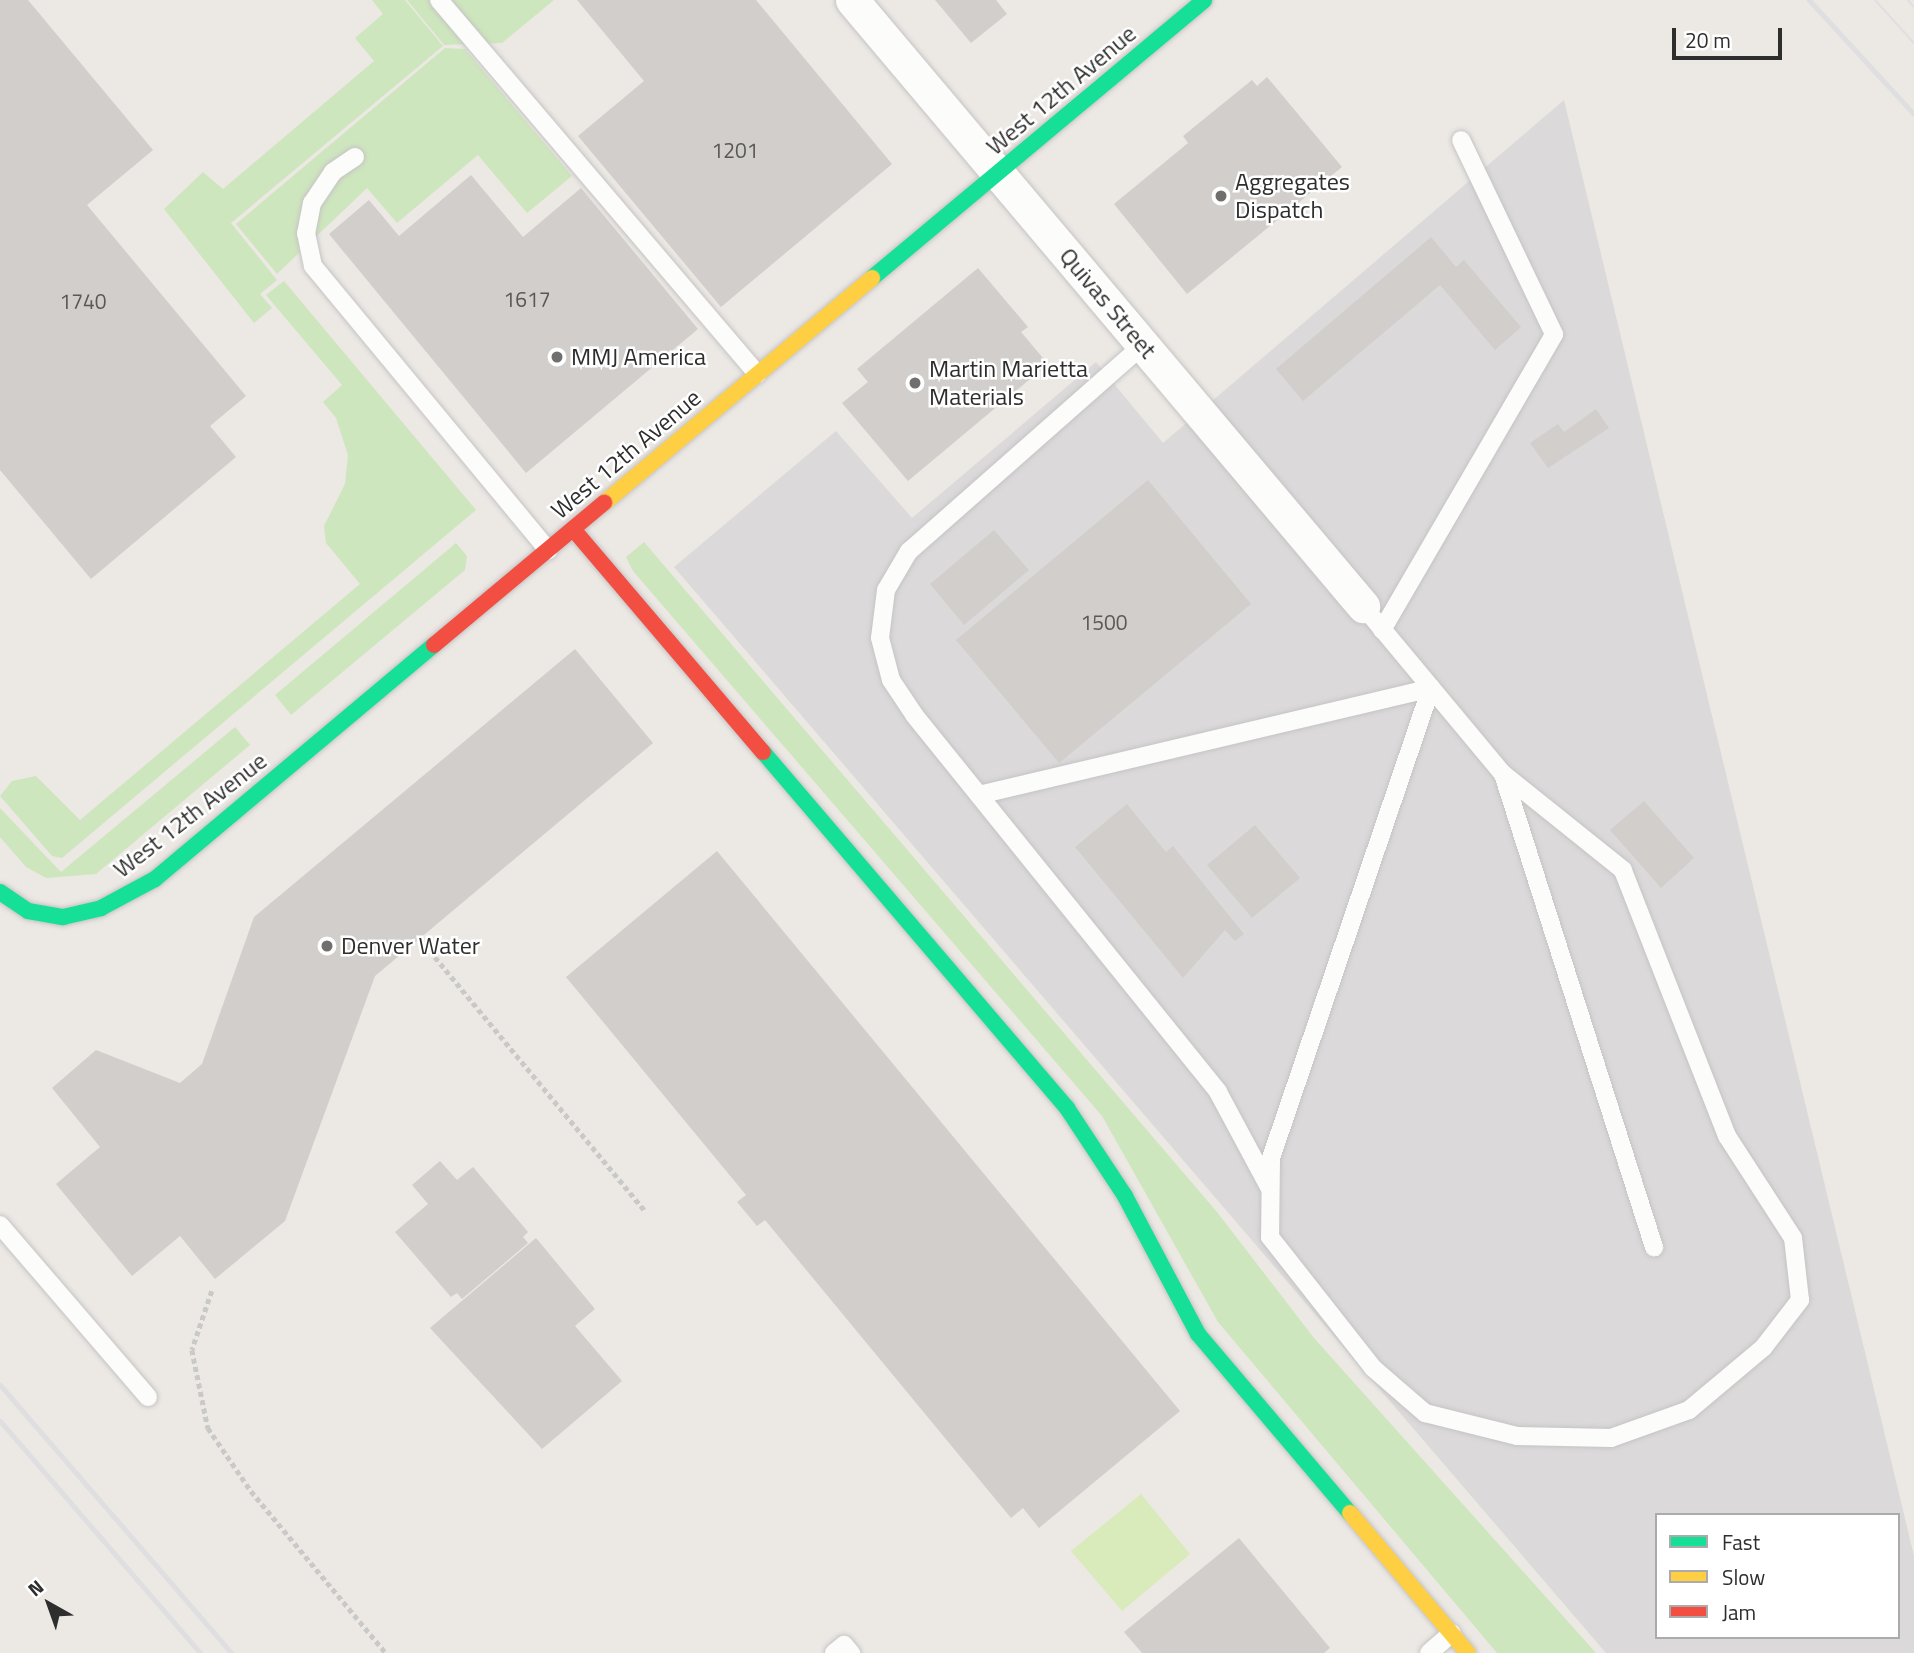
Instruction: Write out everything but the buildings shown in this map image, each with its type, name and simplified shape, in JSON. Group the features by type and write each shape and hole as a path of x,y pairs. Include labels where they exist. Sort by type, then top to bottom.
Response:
{"street":[{"name":"Quivas Street","path":"852,0 1373,618"},
{"name":"West 12th Avenue","path":"0,892 28,911 63,917 102,908 155,878 1204,0"},
{"path":"573,529 1067,1108 1125,1196 1198,1334 1468,1653"}],"lane":[{"path":"439,0 757,374"},
{"path":"1431,688 1271,1159 1270,1237 1373,1368 1425,1413 1517,1436 1611,1438 1689,1410 1763,1348 1800,1300 1793,1238 1727,1136 1623,870 1503,774 1373,618 1554,334 1461,140"},
{"path":"355,158 333,172 312,203 306,233 313,266 548,550"},
{"path":"1143,345 941,518 886,590 880,638 891,680 979,795 1218,1091 1271,1190"},
{"path":"979,795 1431,688"},
{"path":"1503,774 1654,1247"},
{"path":"0,1225 148,1397"},
{"path":"1429,1653 1452,1633"},
{"path":"834,1653 844,1645 850,1653"}],"path":[{"path":"436,957 646,1212"},
{"path":"212,1291 192,1350 208,1428 251,1491 386,1653"}],"shaded area":[{"path":"1564,100 1914,1556 1914,1653 1606,1653 674,567 836,431 912,518 1096,362 1163,443"}],"green space":[{"path":"372,0 405,0 443,46 231,223 277,280 260,294 272,308 254,323 164,209 203,172 223,189 374,61 355,38 383,14"},
{"path":"407,0 554,0 502,43 444,45"},
{"path":"445,48 465,49 572,176 527,213 478,155 397,223 367,188 277,274 236,224"},
{"path":"284,281 476,510 62,858 52,856 0,796 12,781 36,776 80,820 360,584 326,543 324,526 345,484 348,455 336,418 323,402 342,385 266,295"},
{"path":"644,542 1217,1212 1314,1338 1596,1653 1497,1653 1218,1322 1102,1116 633,571 626,557"},
{"path":"456,543 467,556 465,570 291,715 275,695"},
{"path":"235,727 250,745 96,874 46,878 26,867 0,837 0,808 61,872"},
{"path":"1141,1494 1190,1554 1122,1611 1071,1551"}],"tram line":[{"path":"1875,0 1914,43"},
{"path":"1908,0 1914,7"}],"railway":[{"path":"1809,0 1914,114"},
{"path":"0,1385 231,1653"},
{"path":"0,1421 200,1653"}],"traffic: fast":[{"path":"872,278 1204,0"},
{"path":"0,892 28,911 63,917 101,908 155,879 434,645"},
{"path":"763,752 1067,1108 1125,1196 1198,1334 1350,1513"}],"traffic: slow":[{"path":"604,503 872,278"},
{"path":"1350,1513 1468,1653"}],"traffic: jam":[{"path":"434,645 604,503"},
{"path":"573,529 763,752"}],"place":[{"name":"Aggregates Dispatch","path":"1221,196"},
{"name":"MMJ America","path":"557,357"},
{"name":"Martin Marietta Materials","path":"915,383"},
{"name":"Denver Water","path":"327,946"}]}
